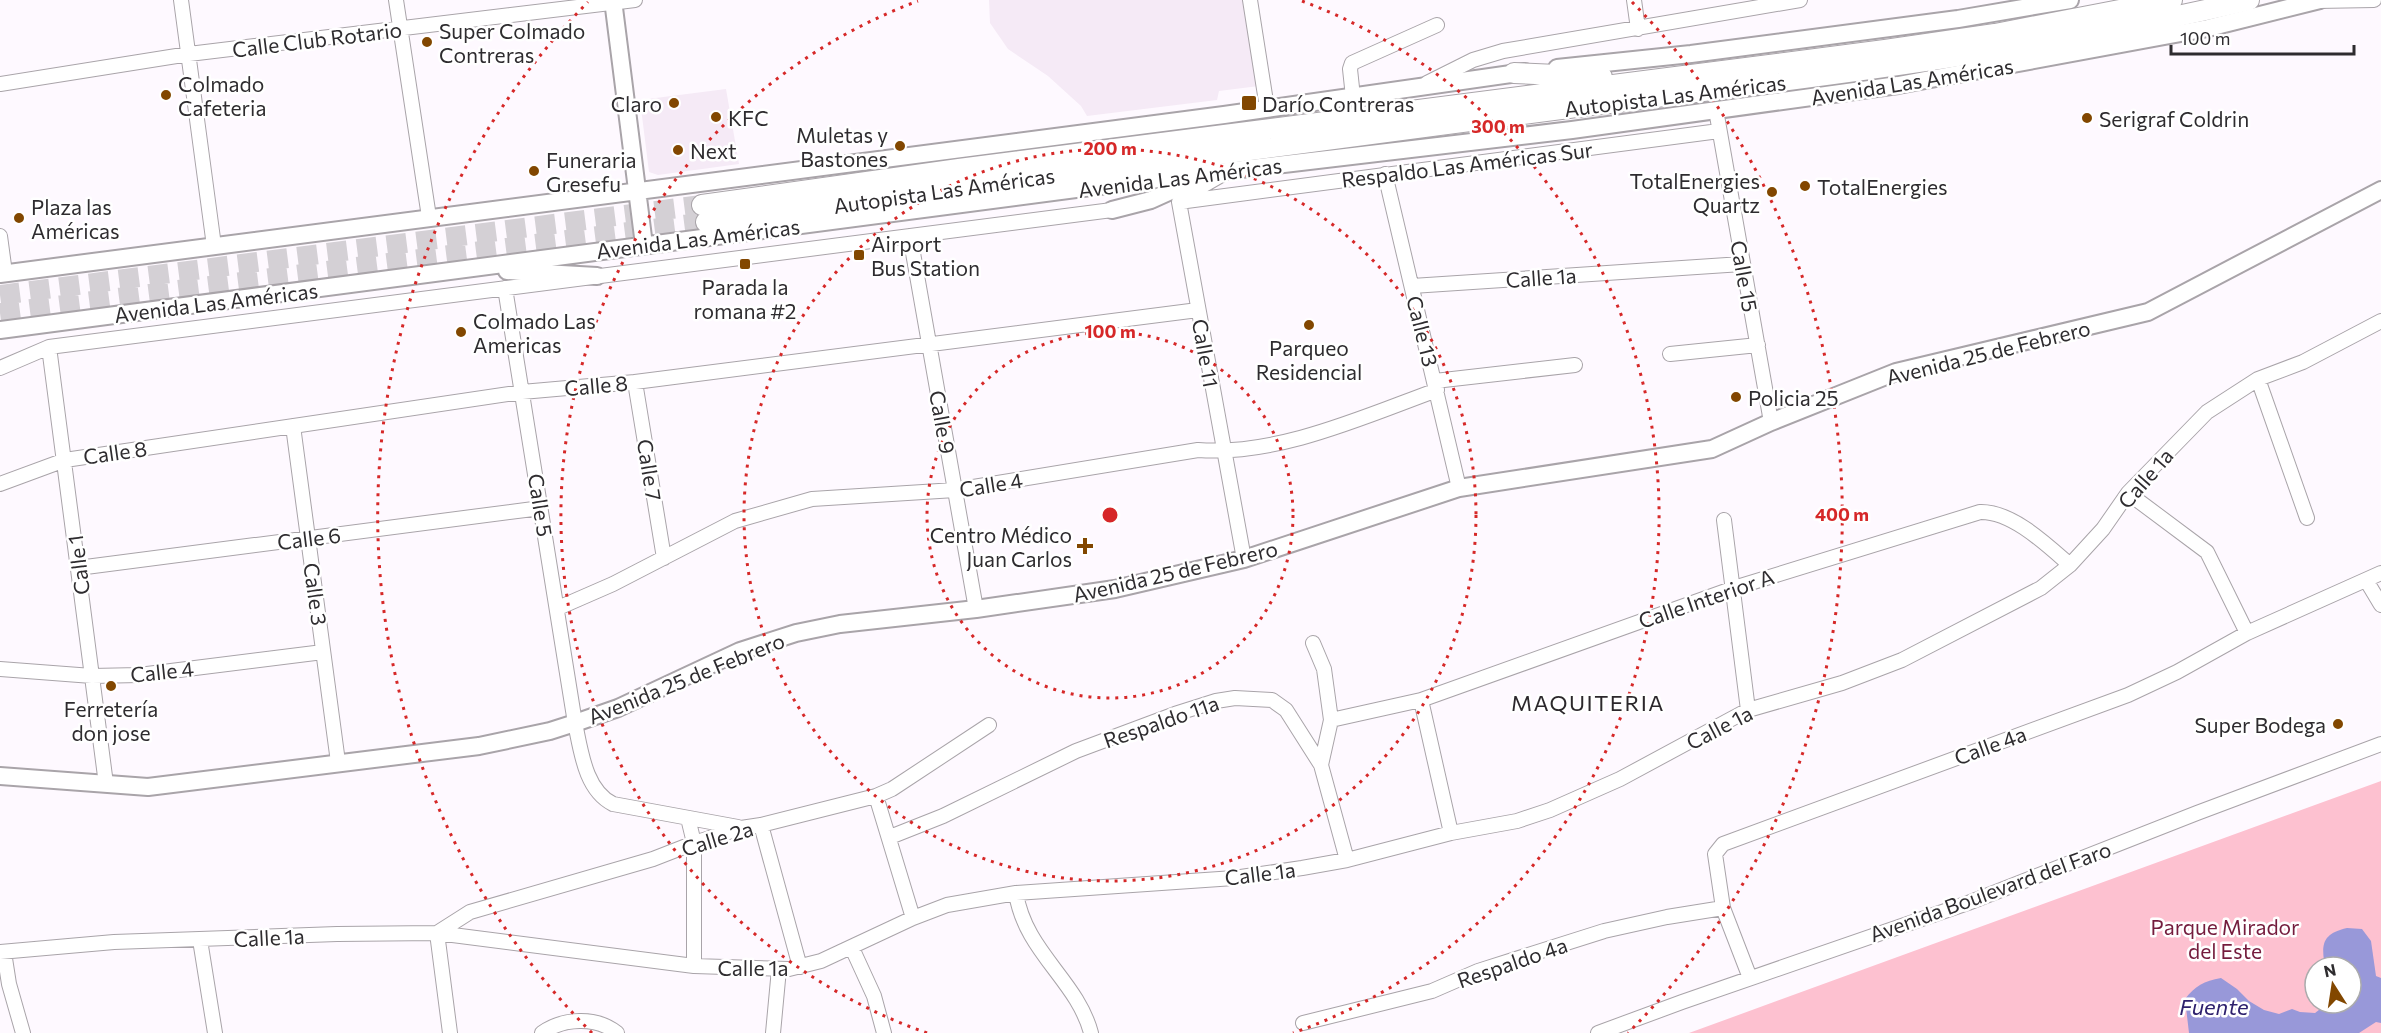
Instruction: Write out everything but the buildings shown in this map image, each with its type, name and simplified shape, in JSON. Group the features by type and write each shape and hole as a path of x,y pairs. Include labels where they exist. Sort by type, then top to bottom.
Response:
{"highway":[{"name":"Autopista Las Américas","path":"2172,0 1995,34 1656,80 959,169 704,214 1049,175 1932,62 2172,18 2249,0"},
{"path":"1514,73 1656,80"}],"main road":[{"path":"3,273 1353,97 1514,73 1691,54 1899,27 2070,0"},
{"name":"Avenida Las Américas","path":"0,330 644,245 1898,85 2208,28 2319,0"},
{"path":"613,2 644,245"},
{"path":"1112,210 1151,200 1189,183 1227,172"},
{"name":"Avenida 25 de Febrero","path":"2319,220 2381,183"},
{"name":"Avenida 25 de Febrero","path":"0,777 148,788 338,762 478,746 550,731 618,708 740,651 796,633 840,624 976,609 1115,589 1244,560 1459,488 1712,449 1771,422 1896,372 2148,312 2319,220 2381,190"},
{"path":"390,280 507,271 597,276"}],"street":[{"path":"181,0 214,246"},
{"path":"396,0 429,217"},
{"name":"Calle Club Rotario","path":"0,84 189,54 634,0"},
{"path":"1250,0 1267,108"},
{"path":"1634,0 1638,29"},
{"path":"1420,87 1473,60 1503,51 1800,0"},
{"path":"2319,0 2374,0"},
{"path":"1353,97 1350,69 1352,63 1437,25"},
{"name":"Calle 15","path":"1716,110 1771,422"},
{"name":"Respaldo Las Américas Sur","path":"1179,202 1719,131"},
{"path":"1179,202 1191,191 1227,172"},
{"name":"Calle 13","path":"1385,174 1459,488"},
{"name":"Calle 11","path":"1179,202 1244,560"},
{"path":"0,368 49,347 1112,210"},
{"path":"0,236 3,273"},
{"name":"Calle 9","path":"910,236 976,609"},
{"name":"Calle 1a","path":"1412,286 1742,264"},
{"name":"Calle 5","path":"505,288 575,723 581,753 592,785 602,798 613,804 741,828"},
{"name":"Calle 8","path":"0,484 65,460 522,392 635,382 1198,310"},
{"name":"Calle 1a","path":"2,952 114,942 437,933 694,966 779,969 800,967 821,961 913,918 947,905 1016,893 1234,878 1347,860 1451,834 1517,821 1550,810 1620,779 1748,710 1842,683 1902,660 2041,588 2070,565 2103,529 2128,494 2207,411 2258,379 2303,362 2381,321"},
{"path":"1670,354 1758,345"},
{"name":"Calle 1","path":"49,347 106,784"},
{"name":"Calle 4","path":"558,608 613,584 735,521 812,499 955,490 1198,450 1223,452 1300,438 1436,385 1575,364"},
{"path":"2258,379 2307,518"},
{"name":"Calle 7","path":"635,382 664,558"},
{"name":"Calle 3","path":"294,426 338,762"},
{"path":"2128,494 2207,552 2247,633"},
{"name":"Calle 6","path":"78,568 541,508"},
{"name":"Calle Interior A","path":"1331,720 1421,700 1734,588 1980,512 1990,512 2036,536 2070,565"},
{"path":"1724,520 1748,710"},
{"name":"Calle 4a","path":"1750,978 1723,908 1714,854 1722,844 2128,695 2177,672 2247,633 2381,573"},
{"path":"2366,580 2381,605"},
{"path":"1313,643 1324,669 1331,720 1322,765"},
{"name":"Calle 4","path":"0,669 92,676 139,675 323,652"},
{"name":"Respaldo 11a","path":"890,837 943,816 1076,750 1216,700 1235,698 1272,700 1286,710 1322,765 1347,860"},
{"path":"1421,700 1451,834"},
{"name":"Calle 2a","path":"437,933 470,912 653,860 694,843 741,828 761,825 876,795 891,789 989,725"},
{"name":"Avenida Boulevard del Faro","path":"1598,1033 1968,903 2381,744"},
{"path":"876,795 913,918"},
{"path":"688,818 694,843 694,966"},
{"path":"761,825 800,967"},
{"path":"1016,893 1022,921 1049,964 1075,998 1091,1033"},
{"name":"Respaldo 4a","path":"1303,1023 1432,991 1478,971 1604,931 1723,908"},
{"path":"437,933 450,1033"},
{"path":"200,940 215,1033"},
{"path":"852,948 874,996 884,1033"},
{"path":"2,952 23,1033"},
{"path":"773,1033 779,969"},
{"path":"542,1033 558,1024 581,1021 610,1028 617,1033"}],"shaded area":[{"path":"989,0 1250,0 1259,86 1219,91 1217,100 1087,116 1081,106 1048,76 1008,49 990,23"},
{"path":"726,89 739,164 658,175 649,172 640,100"}],"green space":[{"name":"Parque Mirador del Este","path":"2381,781 2381,1033 1689,1033"}],"water":[{"name":"Fuente","path":"2362,929 2371,941 2376,976 2381,978 2381,1023 2376,1022 2359,1033 2189,1033 2185,999 2200,985 2221,978 2249,1001 2264,1010 2279,1014 2292,1009 2303,1012 2303,1015 2363,1015 2363,955 2323,955 2325,941 2332,933 2339,930"}],"tunnel":[{"path":"0,295 702,205"},
{"path":"0,313 706,222"}],"place":[{"name":"Super Colmado Contreras","path":"427,42"},
{"name":"Colmado Cafeteria","path":"166,95"},
{"name":"Claro","path":"674,103"},
{"name":"Darío Contreras","path":"1249,103"},
{"name":"KFC","path":"716,117"},
{"name":"Serigraf Coldrin","path":"2087,118"},
{"name":"Muletas y Bastones","path":"900,146"},
{"name":"Next","path":"678,150"},
{"name":"Funeraria Gresefu","path":"534,171"},
{"name":"TotalEnergies","path":"1805,186"},
{"name":"TotalEnergies Quartz","path":"1772,192"},
{"name":"Plaza las Américas","path":"19,218"},
{"name":"Airport Bus Station","path":"859,255"},
{"name":"Parada la romana #2","path":"745,264"},
{"name":"Parqueo Residencial","path":"1309,325"},
{"name":"Colmado Las Americas","path":"461,332"},
{"name":"Policia 25","path":"1736,397"},
{"name":"Centro Médico Juan Carlos","path":"1085,546"},
{"name":"Ferretería don jose","path":"111,686"},
{"name":"Super Bodega","path":"2338,724"}],"district":[{"name":"MAQUITERIA","path":"1588,702"}]}
